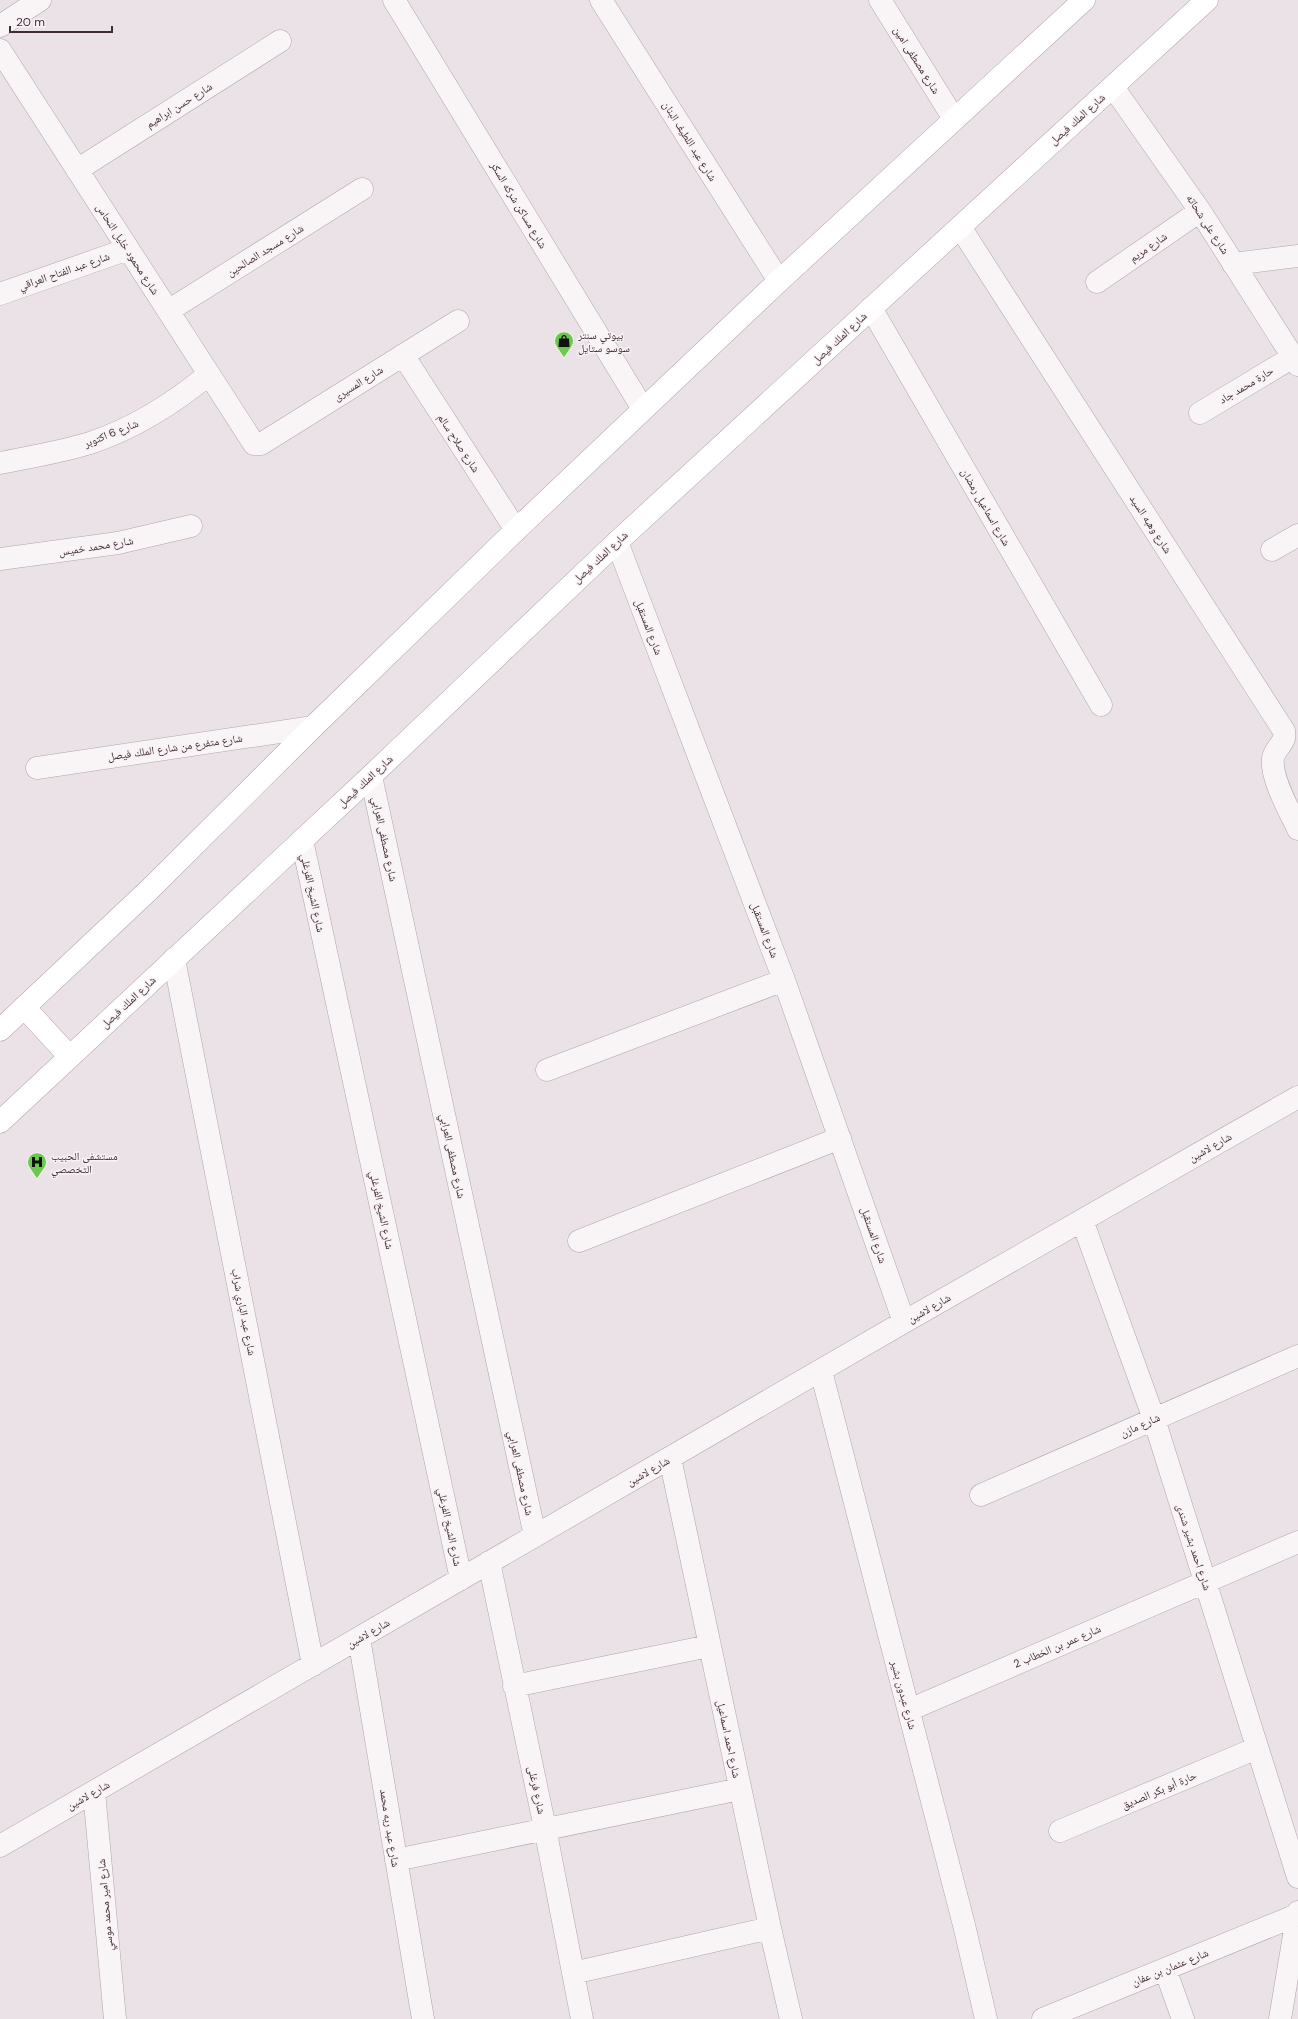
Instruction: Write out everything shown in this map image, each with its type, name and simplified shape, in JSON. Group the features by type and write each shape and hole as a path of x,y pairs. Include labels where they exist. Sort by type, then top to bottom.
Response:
{"main road":[{"name":"شارع الملك فيصل","path":"0,1122 371,776 616,542 1207,0"},
{"path":"0,1030 150,889 312,727 643,409 1080,2"},
{"path":"24,1007 70,1056"}],"street":[{"path":"0,26 40,0"},
{"name":"شارع مساكن شركه السكر","path":"394,0 643,409"},
{"name":"شارع عبد اللطيف البنان","path":"601,0 779,281"},
{"name":"شارع مصطفى امين","path":"880,0 954,119"},
{"name":"شارع حسن ابراهيم","path":"77,170 280,41"},
{"name":"شارع محمود خليل النحاس","path":"0,50 254,444 257,445"},
{"name":"شارع على شحاته","path":"1113,87 1200,211 1295,361"},
{"name":"شارع مسجد الصالحين","path":"168,311 362,189"},
{"name":"شارع مريم","path":"1097,282 1200,211"},
{"name":"شارع وهبه السيد","path":"960,227 1284,731 1285,738 1273,757 1273,771 1298,830"},
{"name":"شارع عبد الفتاح العراقي","path":"0,294 128,249"},
{"path":"1233,264 1298,256"},
{"name":"شارع اسماعيل رمضان","path":"871,308 1100,705"},
{"name":"شارع المسيرى","path":"257,445 458,321"},
{"name":"شارع صلاح سالم","path":"403,356 516,530"},
{"name":"حارة محمد جاد","path":"1200,413 1295,361"},
{"name":"شارع 6 اكتوبر","path":"0,464 89,443 122,430 153,415 182,396 210,374"},
{"name":"شارع محمد خميس","path":"0,559 118,543 191,526"},
{"path":"1272,550 1298,536"},
{"name":"شارع المستقبل","path":"616,542 784,980 904,1322"},
{"name":"شارع متفرع من شارع الملك فيصل","path":"37,768 312,727"},
{"name":"شارع مصطفى العرابي","path":"371,776 535,1536"},
{"name":"شارع الشيخ الفرغلي","path":"302,840 461,1579"},
{"name":"شارع عبد الباري شراب","path":"174,959 313,1664"},
{"path":"547,1070 784,980"},
{"name":"شارع لاشين","path":"0,1846 904,1322 1298,1097"},
{"path":"579,1241 840,1138"},
{"name":"شارع احمد بشير شندى","path":"1082,1220 1154,1419 1298,1878"},
{"name":"شارع مازن","path":"981,1495 1298,1356"},
{"name":"شارع عبدون بشير","path":"820,1371 986,2019"},
{"name":"شارع احمد اسماعيل","path":"670,1458 709,1646 791,2019"},
{"name":"شارع عمر بن الخطاب 2","path":"908,1710 1298,1542"},
{"name":"شارع فرغلى","path":"489,1562 545,1828 582,2019"},
{"name":"شارع عبد ريه محمد","path":"359,1638 423,2019"},
{"path":"514,1686 709,1646"},
{"name":"حارة أبو بكر الصديق","path":"1060,1831 1258,1748"},
{"path":"396,1860 545,1828 740,1789"},
{"name":"شارع امير محمد موسي","path":"94,1792 115,2019"},
{"path":"1280,2019 1298,1914"},
{"name":"شارع عثمان بن عفان","path":"1043,2019 1298,1914"},
{"path":"574,1973 770,1928"},
{"path":"1165,1969 1183,2019"}],"place":[{"name":"بيوتي سنتر سوسو ستايل","path":"564,358"},
{"name":"مستشفى الحبيب التخصصي","path":"37,1179"}]}
